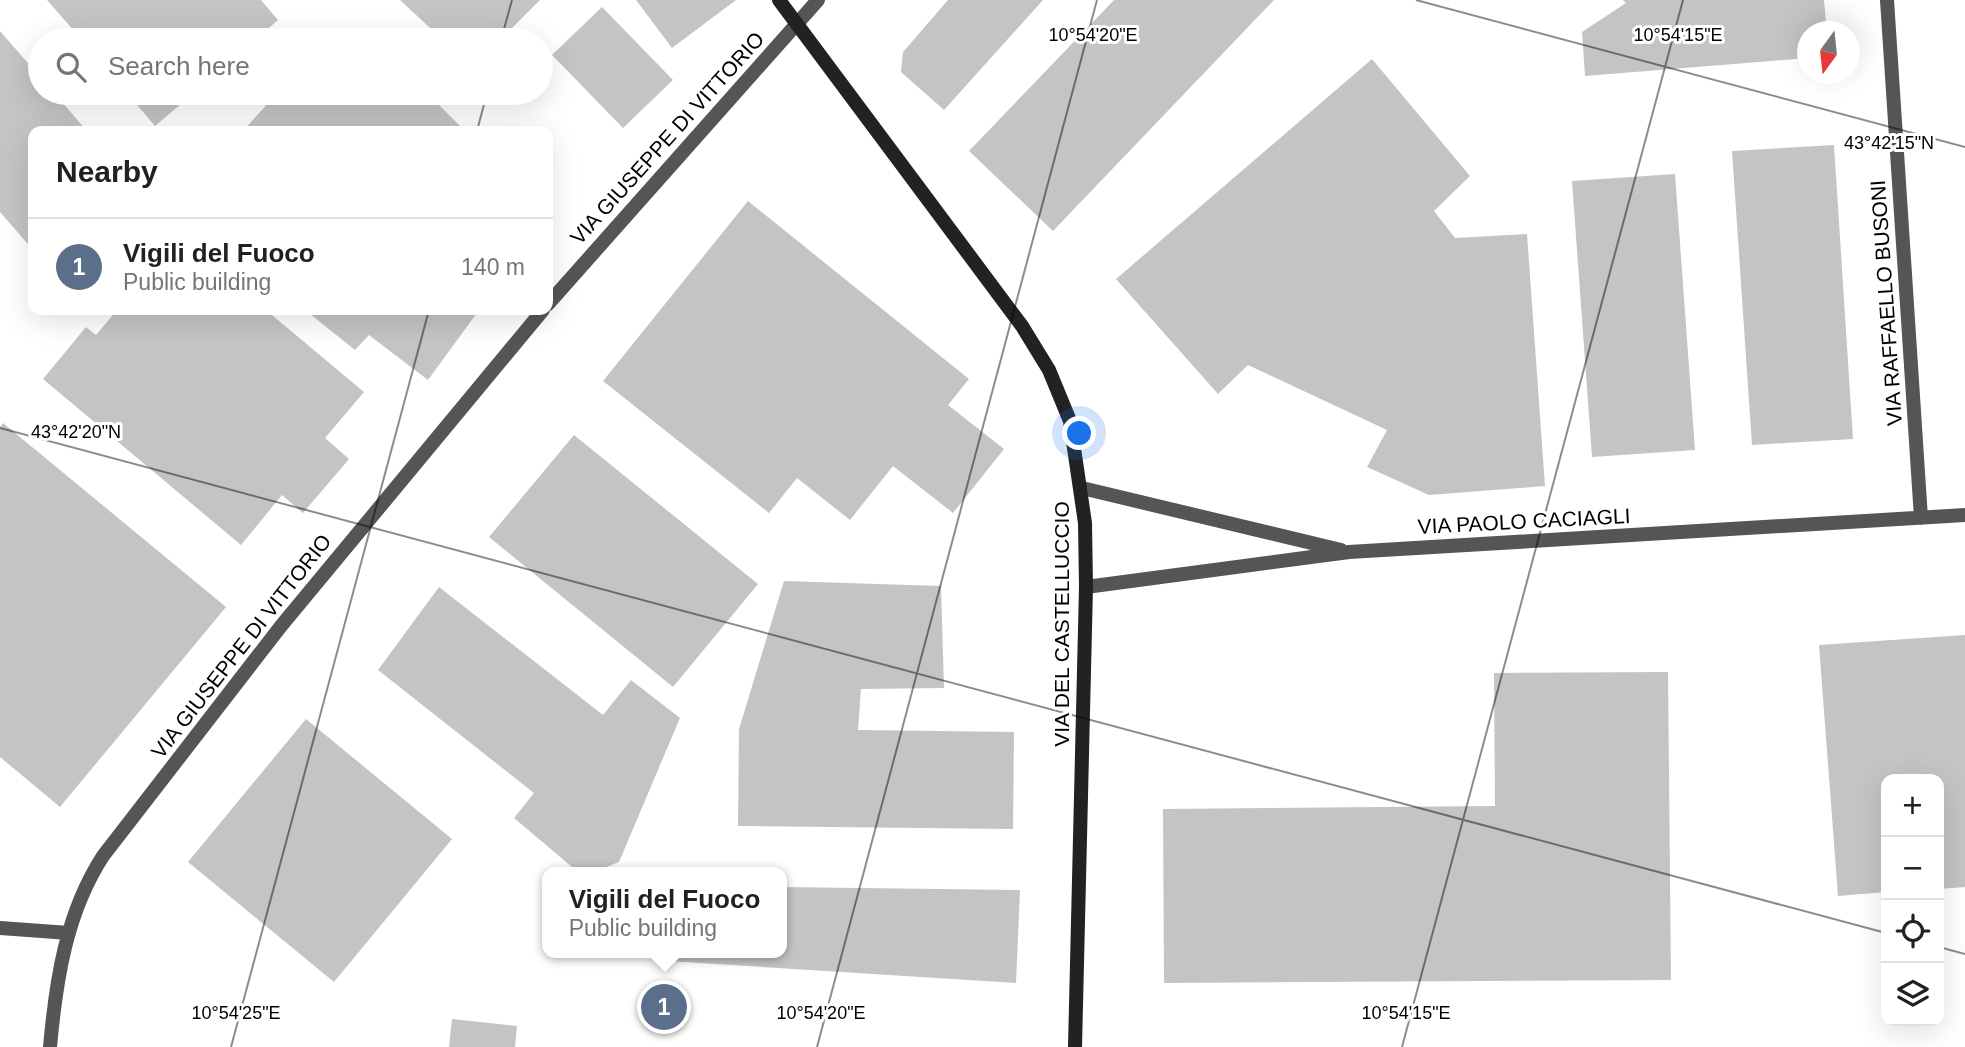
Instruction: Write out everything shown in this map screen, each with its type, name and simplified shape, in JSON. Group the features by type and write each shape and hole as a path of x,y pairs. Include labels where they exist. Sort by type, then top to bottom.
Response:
{"street":[{"name":"VIA DEL CASTELLUCCIO","path":"779,0 1022,326 1049,370 1070,421 1082,488 1086,587 1075,1047"},
{"name":"VIA GIUSEPPE DI VITTORIO","path":"553,298 818,0"},
{"name":"VIA RAFFAELLO BUSONI","path":"1887,0 1921,519"},
{"name":"VIA GIUSEPPE DI VITTORIO","path":"50,1047 69,933 86,882 103,856 281,626 538,315"},
{"path":"1082,488 1349,552"},
{"name":"VIA PAOLO CACIAGLI","path":"1086,587 1349,552 1965,515"},
{"path":"0,928 69,933"}],"building":[{"path":"47,0 261,0 278,20 269,28 72,28"},
{"path":"400,0 540,0 512,28 430,28"},
{"path":"636,0 736,0 672,48"},
{"path":"948,0 1043,0 944,110 901,72 903,52"},
{"path":"1114,0 1274,0 1053,231 969,151"},
{"path":"1623,0 1824,0 1826,21 1797,21 1797,59 1585,76 1582,32 1626,3"},
{"path":"602,7 673,80 623,128 553,54"},
{"path":"0,31 28,63 28,105 64,105 83,126 28,126 28,244 0,212"},
{"path":"1372,59 1470,176 1434,211 1455,238 1527,234 1545,486 1429,495 1367,467 1387,430 1248,365 1218,394 1116,279"},
{"path":"137,105 180,105 155,126"},
{"path":"266,105 439,105 460,126 247,126"},
{"path":"1834,145 1853,439 1752,445 1732,151"},
{"path":"1675,174 1695,450 1592,457 1572,181"},
{"path":"748,201 969,379 948,405 1004,449 953,513 893,466 850,520 797,478 769,513 603,381"},
{"path":"113,315 272,315 364,392 325,438 349,459 303,513 282,495 241,545 43,379 86,327 96,335"},
{"path":"311,315 475,315 428,380 369,335 355,350"},
{"path":"3,423 226,607 60,807 0,757 0,427"},
{"path":"574,435 758,584 673,687 489,537"},
{"path":"784,581 941,586 944,688 861,689 858,730 1014,732 1013,829 738,826 739,729"},
{"path":"439,587 603,715 631,680 680,718 619,862 606,867 572,867 514,818 534,793 378,670"},
{"path":"1965,635 1965,887 1944,889 1944,774 1881,774 1881,892 1838,896 1819,645"},
{"path":"1668,672 1671,980 1164,983 1163,809 1495,806 1494,673"},
{"path":"306,719 452,839 334,982 188,862"},
{"path":"787,887 1020,890 1016,983 652,960 787,958"},
{"path":"452,1019 517,1026 515,1047 449,1047"}],"place":[{"name":"Vigili del Fuoco","path":"664,1007"}]}
